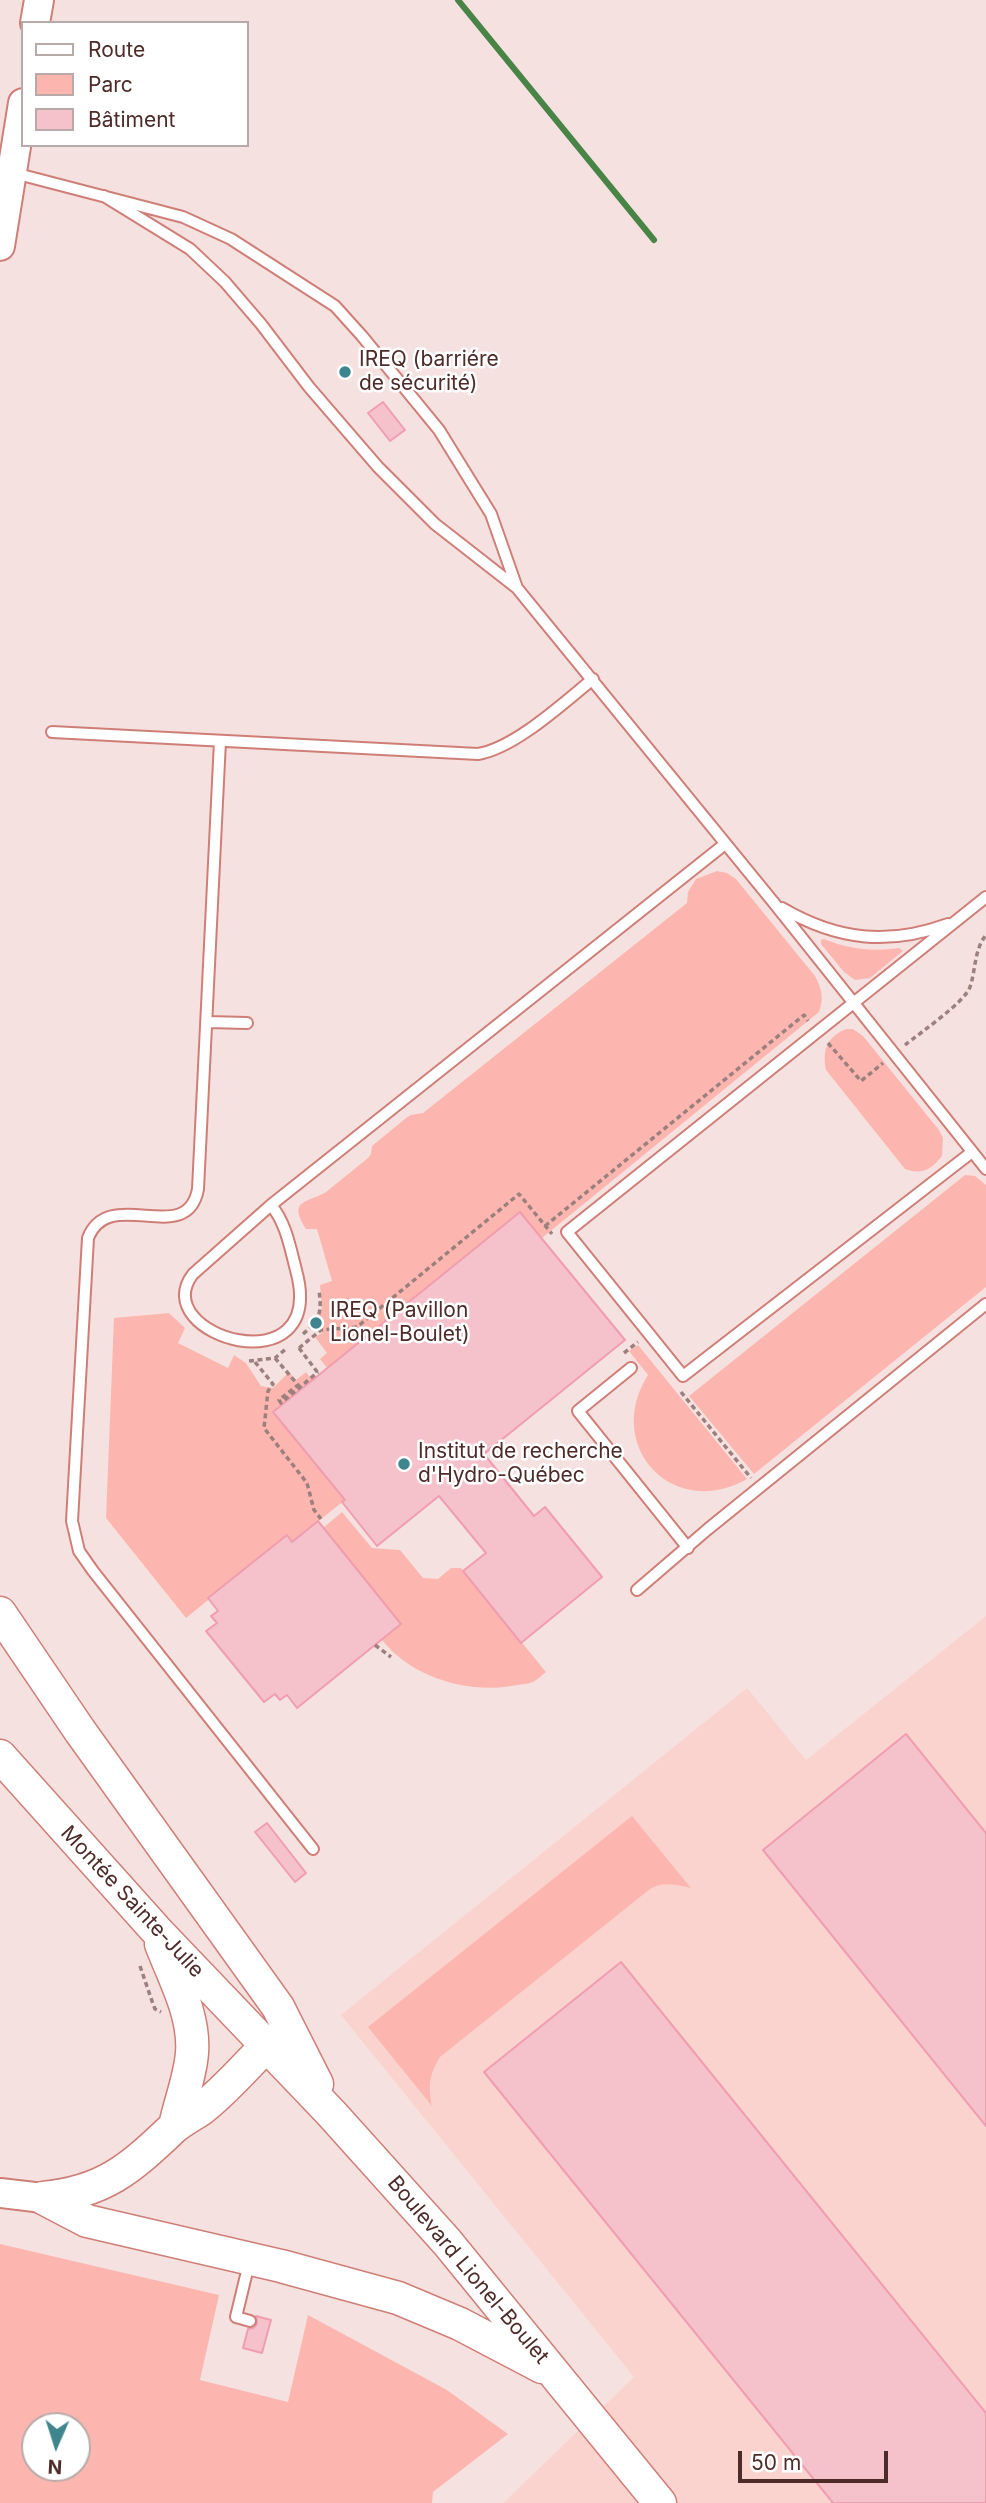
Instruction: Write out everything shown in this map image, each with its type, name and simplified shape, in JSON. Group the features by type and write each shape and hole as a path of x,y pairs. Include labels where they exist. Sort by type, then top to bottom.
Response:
{"main road":[{"path":"0,1613 73,1721 278,2007 331,2113"},
{"name":"Montée Sainte-Julie","path":"0,1756 156,1930 266,2046"},
{"path":"156,1930 187,2013 191,2032 190,2065 174,2126"},
{"path":"43,2198 84,2191 108,2181 142,2158 174,2126 202,2109 266,2046"},
{"name":"Boulevard Lionel-Boulet","path":"266,2046 331,2113 447,2242 660,2503"},
{"path":"43,2198 88,2221 355,2286 433,2311 556,2374"}],"street":[{"path":"35,21 39,0"},
{"path":"0,246 6,171 21,111"},
{"path":"0,2193 43,2198"}],"lane":[{"path":"6,171 183,217 231,239 335,306 446,441 491,514 517,588"},
{"path":"104,196 190,249 225,282 309,387 378,467 435,524 517,588 775,903 986,1169"},
{"path":"52,732 478,754 490,752 510,742 593,679"},
{"path":"220,741 198,1189 195,1201 188,1209 173,1217 120,1214 98,1223 88,1238 73,1531 79,1550 93,1571 313,1849"},
{"path":"271,1205 282,1223 300,1283 299,1309 294,1320 272,1339 261,1342 237,1341 201,1324 190,1314 184,1293 186,1283 193,1274 271,1205 725,844"},
{"path":"972,1152 683,1376 567,1232 986,897"},
{"path":"775,903 816,925 854,936 876,938 916,934 957,921"},
{"path":"208,1021 247,1023"},
{"path":"637,1590 708,1529 986,1304"},
{"path":"631,1368 578,1411 688,1548"},
{"path":"232,2331 250,2259"},
{"path":"236,2317 250,2321"}],"path":[{"path":"905,1045 962,999 970,989 978,949 986,935"},
{"path":"545,1226 804,1015 810,1022"},
{"path":"828,1043 861,1081 884,1063"},
{"path":"275,1358 298,1385 279,1400 281,1403 319,1373 299,1348 321,1330 357,1327 519,1194 557,1240"},
{"path":"620,1356 639,1341 643,1345"},
{"path":"255,1362 273,1384 268,1391 264,1428 307,1483 314,1510 321,1518"},
{"path":"674,1384 751,1478"},
{"path":"375,1645 391,1657"}],"shaded area":[{"path":"986,1616 986,2503 503,2503 634,2377 341,2015 747,1688 806,1760"}],"green space":[{"path":"717,871 736,879 815,976 822,994 819,1012 542,1238 520,1212 327,1368 320,1359 327,1353 315,1337 322,1333 323,1327 318,1320 322,1307 320,1285 332,1281 317,1229 306,1229 301,1219 299,1207 302,1203 326,1192 368,1158 372,1146 406,1118 423,1113 687,903 688,892 696,879"},
{"path":"824,939 861,949 899,948 903,951 870,978 855,980 844,972 821,944"},
{"path":"846,1029 853,1029 863,1036 939,1130 943,1138 942,1156 930,1168 921,1171 905,1169 826,1070 827,1045 834,1036"},
{"path":"965,1175 975,1176 986,1185 986,1287 754,1474 689,1396"},
{"path":"169,1313 185,1328 178,1343 228,1368 234,1355 246,1363 261,1386 273,1388 289,1372 296,1380 306,1372 312,1380 274,1412 345,1500 292,1542 287,1536 186,1618 106,1518 114,1318"},
{"path":"638,1345 747,1479 720,1490 694,1490 671,1483 653,1469 640,1450 634,1427 636,1402 648,1375 629,1351"},
{"path":"342,1512 372,1548 400,1550 423,1578 438,1579 451,1568 461,1568 546,1672 529,1683 480,1688 426,1674 394,1653 382,1640 401,1624 323,1528"},
{"path":"632,1816 691,1888 665,1884 650,1889 440,2057 430,2081 432,2106 368,2027"},
{"path":"0,2244 219,2295 200,2380 288,2402 308,2315 447,2390 508,2434 433,2492 432,2503 0,2503"}],"building":[{"path":"383,402 405,430 390,441 368,413"},
{"name":"Institut de recherche d'Hydro-Québec","path":"520,1212 625,1340 484,1454 534,1516 545,1507 602,1577 521,1643 463,1571 486,1553 439,1496 377,1546 342,1502 345,1500 273,1412"},
{"path":"318,1521 401,1624 297,1708 287,1695 280,1700 275,1694 264,1702 206,1631 217,1623 211,1616 218,1611 208,1598 287,1535 292,1542"},
{"path":"906,1734 986,1833 986,2126 763,1850"},
{"path":"267,1823 306,1873 295,1882 255,1832"},
{"path":"621,1962 986,2413 986,2503 833,2503 484,2072"},
{"path":"256,2316 271,2320 262,2353 243,2348 248,2329 257,2324"}],"waterway":[{"path":"458,0 654,240"}],"place":[{"name":"IREQ (barriére de sécurité)","path":"345,372"},
{"name":"IREQ (Pavillon Lionel-Boulet)","path":"316,1323"},
{"name":"Institut de recherche d'Hydro-Québec","path":"404,1464"}]}
